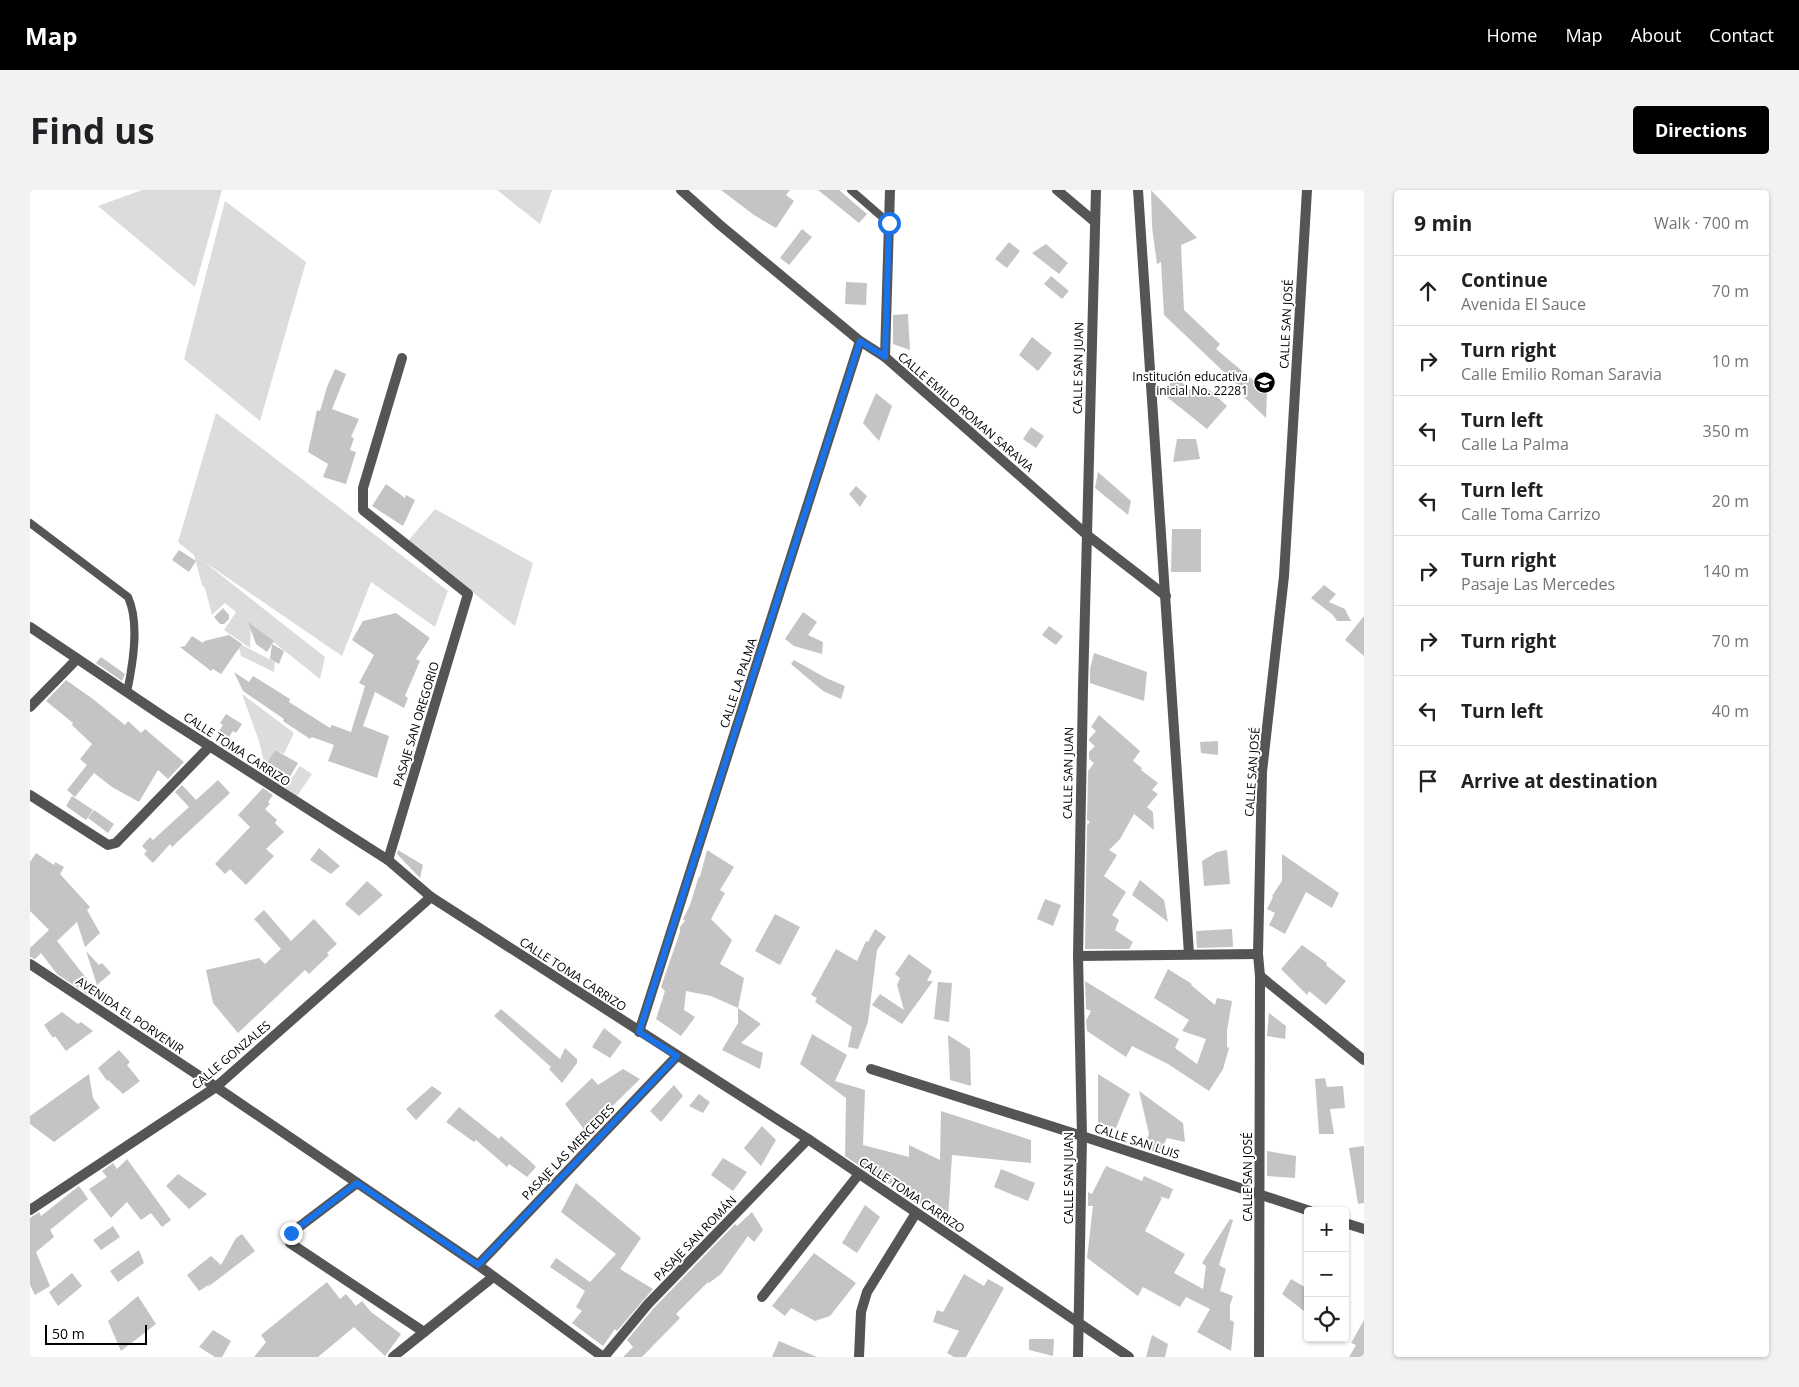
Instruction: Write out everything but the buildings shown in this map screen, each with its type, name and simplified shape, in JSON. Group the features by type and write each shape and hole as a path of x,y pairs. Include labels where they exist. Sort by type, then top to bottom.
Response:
{"street":[{"name":"CALLE EMILIO ROMAN SARAVIA","path":"681,190 720,225 860,341 885,357 1087,534 1166,596"},
{"path":"885,357 890,190"},
{"path":"1057,190 1095,222"},
{"name":"CALLE SAN JUAN","path":"1078,1357 1082,1136 1078,956 1096,190"},
{"path":"1138,190 1189,954"},
{"name":"CALLE SAN JOSÉ","path":"1259,1357 1260,976 1258,954 1262,772 1284,576 1307,190"},
{"name":"CALLE LA PALMA","path":"639,1032 860,341"},
{"name":"PASAJE SAN OREGORIO","path":"388,860 468,594 363,510 363,488 402,358"},
{"name":"CALLE TOMA CARRIZO","path":"30,626 127,692 388,860 431,897 808,1140 1130,1357"},
{"path":"30,707 77,659"},
{"path":"30,795 108,845 116,843 210,746"},
{"name":"CALLE GONZALES","path":"30,1210 216,1087 431,897"},
{"path":"1078,956 1258,954"},
{"name":"AVENIDA EL PORVENIR","path":"30,964 216,1087 478,1265 604,1357"},
{"path":"1260,976 1364,1060"},
{"name":"PASAJE LAS MERCEDES","path":"478,1265 677,1056"},
{"name":"CALLE SAN LUIS","path":"871,1070 1082,1136 1304,1209"},
{"name":"PASAJE SAN ROMÁN","path":"604,1357 648,1304 808,1140"},
{"path":"762,1297 859,1174"},
{"path":"357,1183 291,1233 288,1237 290,1243 424,1332"},
{"path":"859,1357 861,1312 867,1292 916,1213"},
{"path":"1349,1224 1364,1229"},
{"path":"392,1357 494,1277"}],"lane":[{"path":"851,190 889,223"},
{"path":"30,523 128,597 132,605 134,632 131,672 127,692"}],"shaded area":[{"path":"142,190 222,190 195,287 98,206"},
{"path":"497,190 552,190 540,224"},
{"path":"225,201 306,262 260,421 184,359"},
{"path":"216,413 448,591 435,627 371,582 342,656 203,561 325,657 320,679 251,624 250,648 224,630 236,612 225,603 212,615 194,555 178,542"},
{"path":"435,509 533,563 515,626 408,541"},
{"path":"238,643 275,662 274,672 241,656"},
{"path":"242,694 294,733 284,754 275,750 265,766 259,741"},
{"path":"300,766 312,774 297,796 285,788"}],"place":[{"name":"Institución educativa inicial No. 22281","path":"1264,383"}],"route":[{"path":"291,1233 357,1183 478,1265 677,1056 639,1032 766,640 860,341 885,357 889,223"}]}
